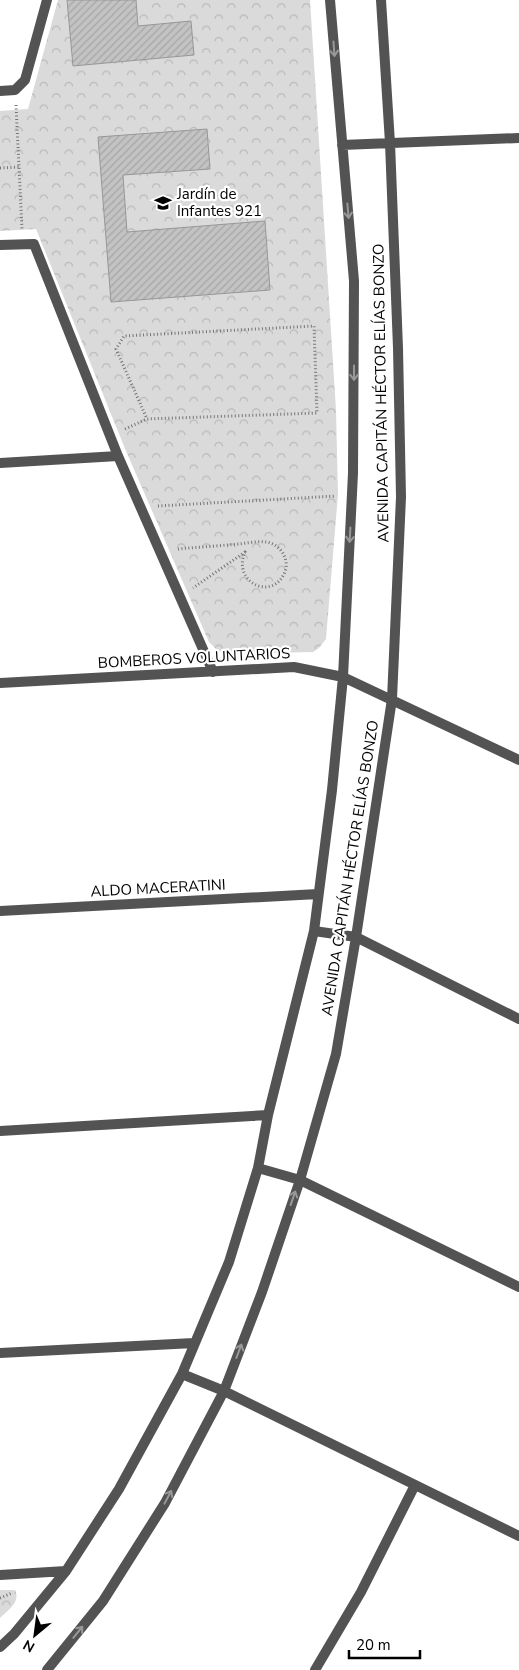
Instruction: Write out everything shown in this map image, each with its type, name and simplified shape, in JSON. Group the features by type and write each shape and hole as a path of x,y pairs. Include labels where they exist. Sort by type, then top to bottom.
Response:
{"street":[{"path":"0,91 16,90 25,80 47,0"},
{"name":"AVENIDA CAPITÁN HÉCTOR ELÍAS BONZO","path":"0,1647 14,1634 66,1571 119,1490 182,1374 229,1262 258,1168 268,1115 314,931 332,790 343,677 352,496 354,281 330,0"},
{"name":"AVENIDA CAPITÁN HÉCTOR ELÍAS BONZO","path":"47,1670 103,1601 165,1503 224,1392 262,1292 300,1180 336,1054 356,937 392,699 401,497 398,348 390,143 381,0"},
{"path":"342,145 519,138"},
{"path":"0,246 34,244 118,456 213,672"},
{"path":"0,464 118,456"},
{"name":"BOMBEROS VOLUNTARIOS","path":"0,683 294,667 343,677 519,760"},
{"name":"ALDO MACERATINI","path":"0,911 318,894"},
{"path":"314,931 356,937 519,1019"},
{"path":"0,1131 268,1115"},
{"path":"258,1168 300,1180 519,1287"},
{"path":"0,1353 194,1342"},
{"path":"182,1374 224,1392 519,1536"},
{"path":"315,1670 361,1592 415,1485"},
{"path":"0,1575 66,1571"}],"path":[{"path":"16,90 22,244"},
{"path":"0,168 19,167"},
{"path":"110,435 148,419 317,413 314,326 124,336 116,349 148,419"},
{"path":"141,507 352,496"},
{"path":"160,550 265,542 280,548 284,555 286,570 283,577 272,586 259,586 248,580 242,567 242,559 245,552 180,597"}],"green space":[{"path":"58,0 310,0 336,410 338,494 326,639 313,652 225,654 209,642 126,451 36,229 0,231 0,111 28,109"},
{"path":"0,1590 15,1590 16,1598 13,1605 0,1618"}],"building":[{"path":"67,0 136,0 138,26 191,21 194,55 73,66"},
{"path":"207,129 210,169 123,175 127,232 265,221 270,290 111,302 98,137"}],"place":[{"name":"Jardín de Infantes 921","path":"163,203"}]}
